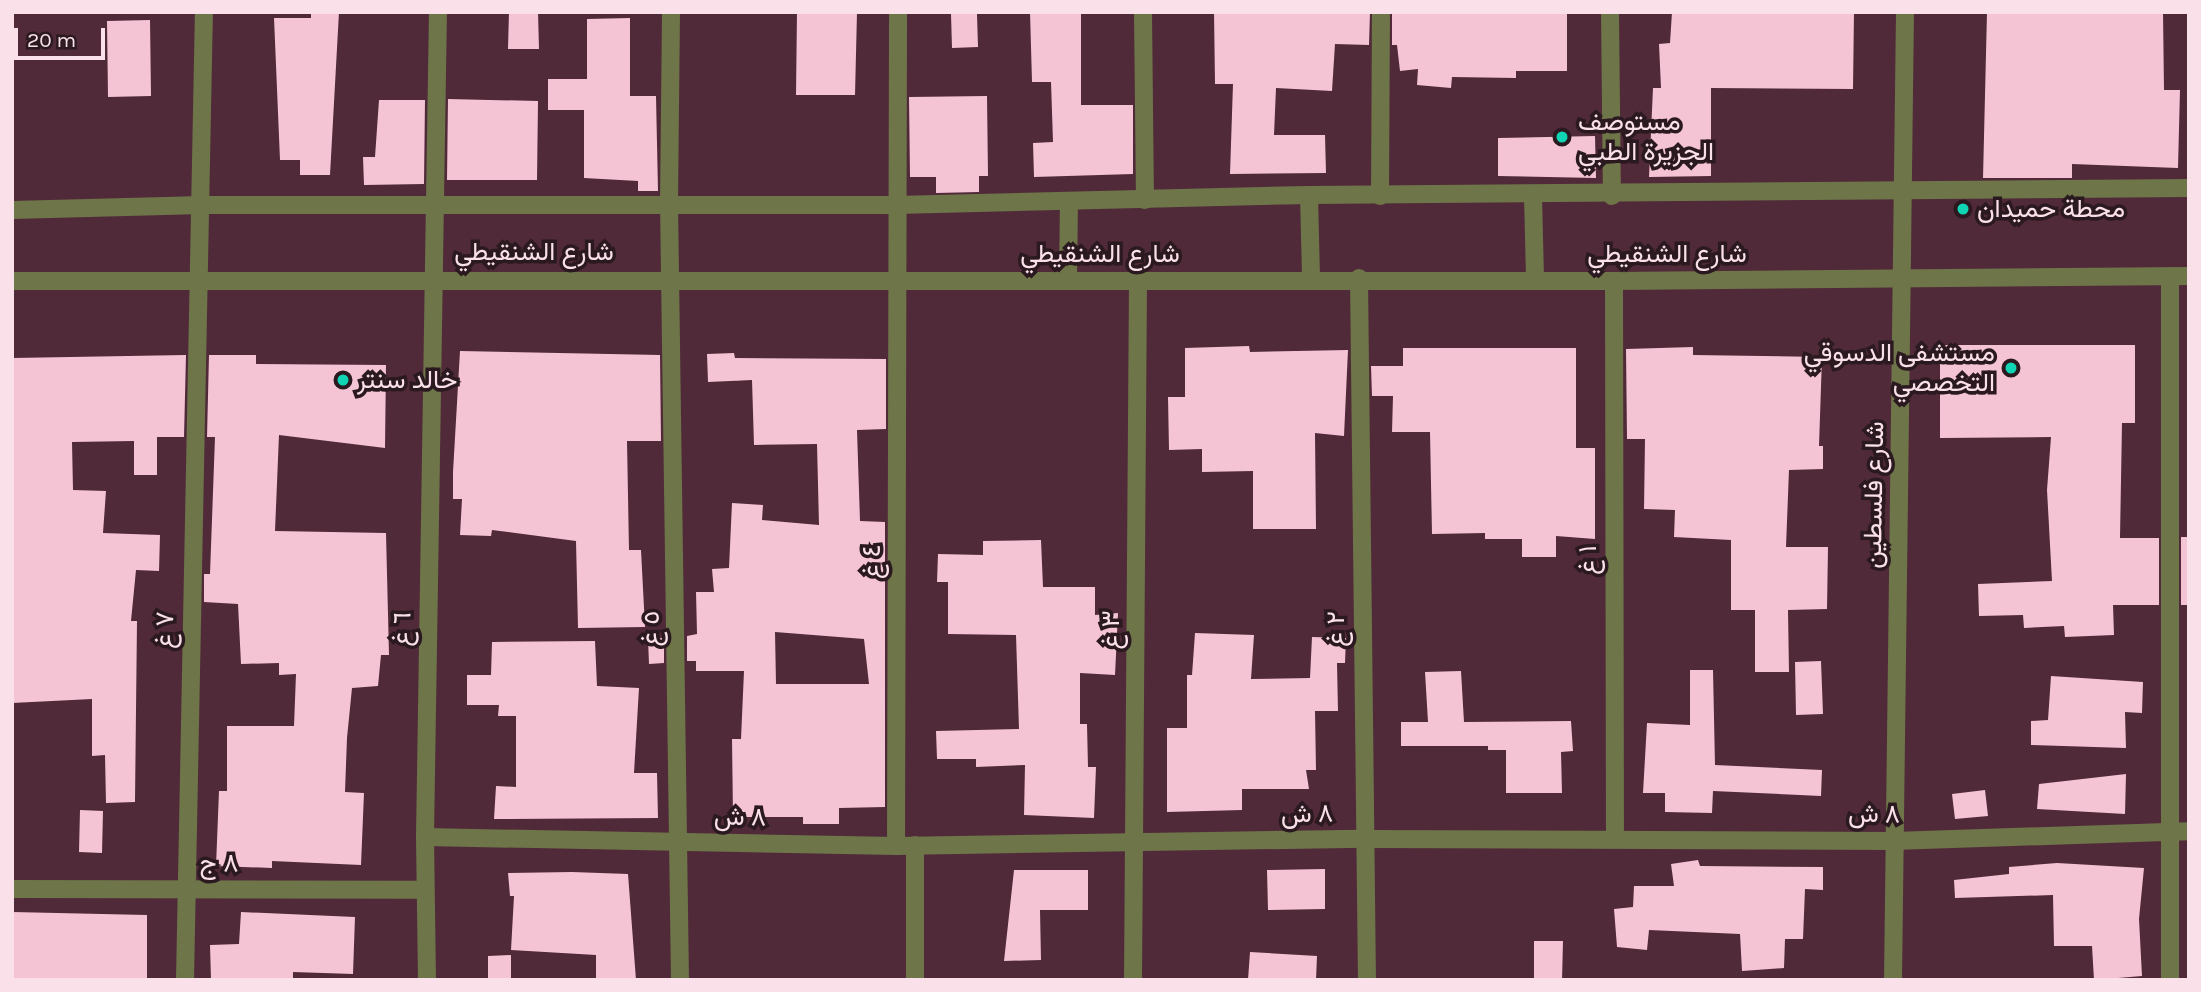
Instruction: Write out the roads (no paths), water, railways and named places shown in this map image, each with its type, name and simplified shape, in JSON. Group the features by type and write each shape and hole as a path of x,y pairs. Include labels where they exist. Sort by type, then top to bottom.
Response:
{"street":[{"name":"٧ غ","path":"185,980 198,281 203,205 204,12"},
{"name":"٦ غ","path":"427,980 425,837 438,12"},
{"name":"٥ غ","path":"671,12 669,203 673,278 680,980"},
{"name":"٤ غ","path":"896,846 900,280 897,205 898,12"},
{"path":"1143,12 1145,200"},
{"path":"1380,196 1381,12"},
{"path":"1610,12 1612,196"},
{"name":"شارع فلسطين","path":"1893,980 1893,841 1904,279 1905,12"},
{"path":"12,210 203,205 897,205 1069,203 1309,195 1612,196 2189,188"},
{"path":"1309,195 1311,279"},
{"path":"1533,196 1535,280"},
{"path":"1068,281 1069,203"},
{"path":"2170,980 2170,831 2180,276"},
{"name":"شارع الشنقيطي","path":"12,281 673,278 1068,281 1359,278 1614,281 2180,276"},
{"name":"٢ غ","path":"1359,278 1363,839 1367,980"},
{"name":"٣ غ","path":"1133,980 1137,842 1138,280"},
{"name":"١ غ","path":"1614,281 1615,839"},
{"name":"٨ ش","path":"425,837 896,846 1363,839 1893,841 2189,831"},
{"path":"915,845 915,980"},
{"name":"٨ ج","path":"12,889 425,890"}],"place":[{"name":"مستوصف الجزيرة الطبي","path":"1562,137"},
{"name":"محطة حميدان","path":"1963,209"},
{"name":"مستشفى الدسوقي التخصصي","path":"2011,368"},
{"name":"خالد سنتر","path":"343,380"}]}
